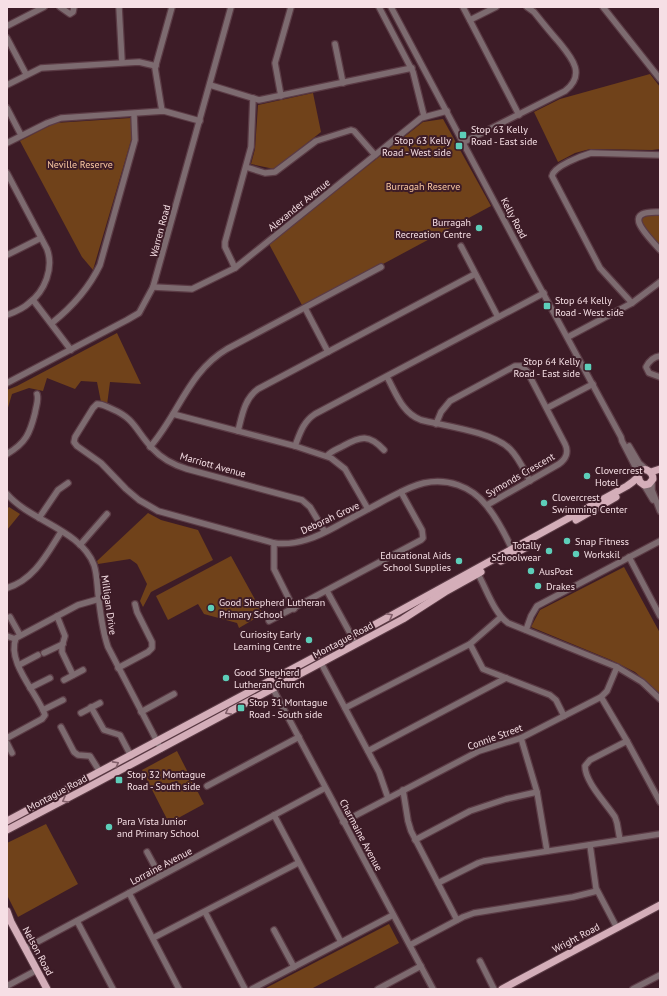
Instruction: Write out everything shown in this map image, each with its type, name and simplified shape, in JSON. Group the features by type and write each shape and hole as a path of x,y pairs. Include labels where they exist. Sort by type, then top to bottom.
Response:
{"main road":[{"path":"660,469 651,475 648,485 642,484 638,480 639,475 643,470 651,475 660,473"},
{"name":"Montague Road","path":"7,821 477,572 627,486 639,475"},
{"name":"Montague Road","path":"514,551 605,504 632,487 642,484"},
{"name":"Montague Road","path":"7,830 403,619 477,572"},
{"path":"269,682 273,688"},
{"name":"Wright Road","path":"502,989 660,905"},
{"name":"Nelson Road","path":"7,911 9,920 26,948 47,989"}],"street":[{"path":"7,26 44,7"},
{"path":"60,7 70,14 73,12 74,7"},
{"path":"119,7 122,62"},
{"path":"162,111 156,66 172,7"},
{"name":"Warren Road","path":"7,383 138,314 153,288 231,7"},
{"path":"281,96 275,63 290,7"},
{"path":"379,7 412,68 424,116"},
{"name":"Kelly Road","path":"391,7 593,384 639,475"},
{"path":"463,7 519,115"},
{"path":"470,20 496,7"},
{"path":"464,142 565,91 572,85 576,75 575,65 570,56 534,12 527,7"},
{"path":"603,7 660,79"},
{"path":"7,38 26,74"},
{"path":"335,44 343,83"},
{"path":"7,84 41,68 122,62 142,62 156,66"},
{"path":"210,85 253,98 264,99 412,68"},
{"path":"235,268 225,247 225,242 252,142 253,98"},
{"path":"7,108 22,135"},
{"path":"7,143 46,123 61,118 162,111 200,120"},
{"name":"Alexander Avenue","path":"153,288 192,289 235,268 424,116 447,111"},
{"path":"52,323 75,303 91,281 101,263 135,140 134,114"},
{"path":"246,167 265,173 275,172 316,140 349,130 354,131 375,155"},
{"path":"632,303 600,268 552,178 552,173 567,163 590,153 660,155"},
{"path":"7,173 49,255 49,268 44,285 33,300 24,307 7,315"},
{"path":"660,212 641,214 638,220 639,226 660,250"},
{"path":"7,255 41,238"},
{"path":"461,246 498,317"},
{"path":"150,447 164,430 202,369 211,360 227,349 381,267"},
{"path":"238,431 246,405 255,392 475,274"},
{"path":"568,337 632,303 660,282"},
{"path":"295,446 303,426 312,417 544,293"},
{"path":"33,300 52,323 71,350"},
{"path":"305,308 328,352"},
{"path":"660,356 652,359 646,367 649,373 660,377"},
{"name":"Symonds Crescent","path":"436,424 441,412 450,401 518,366 523,367 527,371 567,448 567,454 562,462 487,505"},
{"path":"387,377 406,412 416,419 480,434 506,445 515,455 530,480"},
{"path":"547,408 593,384"},
{"path":"7,454 19,446 29,432 38,400 37,394"},
{"name":"Marriott Avenue","path":"74,442 76,434 93,408 99,404 127,416 150,447 166,460 182,467 302,500 310,507 325,532"},
{"path":"174,414 295,446 336,460 345,469 368,509"},
{"name":"Kelly Road","path":"621,437 625,440 640,463 651,475 652,490 659,508"},
{"path":"327,456 356,439 362,438 375,442 384,450"},
{"name":"Deborah Grove","path":"74,442 77,446 105,467 126,489 158,511 274,543 285,544 297,542 325,532 401,492 423,483 454,483 471,491 487,505 514,551"},
{"path":"39,518 57,491 68,484"},
{"name":"Kelly Road","path":"642,484 659,508"},
{"path":"269,621 415,545 422,539 422,530 401,492"},
{"name":"Milligan Drive","path":"8,498 61,532 80,545 87,552 94,566 105,638 109,651 161,749"},
{"path":"80,545 107,514"},
{"path":"7,588 19,583 32,573 61,532"},
{"path":"526,630 533,611 537,606 660,541"},
{"path":"274,543 274,569 294,609"},
{"path":"629,557 660,616"},
{"path":"477,572 496,610 501,617 511,624 617,667 642,682 660,699"},
{"path":"327,591 356,644"},
{"path":"7,636 17,637 81,604 99,598"},
{"path":"118,668 150,651 152,646 152,642 137,612 135,604"},
{"path":"7,738 44,718 45,716 19,665 15,650 17,637 10,616"},
{"path":"56,616 65,635 62,654 73,675"},
{"path":"345,708 470,644 501,617"},
{"path":"44,653 63,644"},
{"path":"470,644 483,668 552,696 556,700 564,716"},
{"path":"19,665 38,655"},
{"path":"321,663 381,777 388,798"},
{"path":"617,667 607,691 601,697 660,802"},
{"path":"64,680 83,670"},
{"path":"30,688 50,678"},
{"path":"368,751 506,678"},
{"name":"Charmaine Avenue","path":"273,688 433,989"},
{"path":"141,712 174,694"},
{"name":"Connie Street","path":"343,822 482,749 521,738 601,697"},
{"path":"43,710 63,700"},
{"path":"81,713 100,703"},
{"path":"91,708 104,730 120,735 131,756"},
{"path":"61,727 73,751 76,754 90,756 100,772"},
{"path":"207,786 299,738"},
{"path":"521,738 537,792 547,851"},
{"path":"620,840 615,817 590,781 585,766 590,760 627,741"},
{"path":"7,743 12,753"},
{"name":"Lorraine Avenue","path":"26,948 325,788"},
{"path":"404,790 408,821 415,840 457,920"},
{"path":"415,840 470,811 537,792"},
{"path":"274,815 341,942"},
{"path":"438,883 481,862 660,834"},
{"path":"590,845 597,891 617,928"},
{"path":"147,852 160,876"},
{"path":"153,938 298,863"},
{"path":"410,945 457,920 474,913 574,897 597,891"},
{"path":"129,893 179,989"},
{"path":"205,912 245,989"},
{"path":"252,989 393,915"},
{"path":"77,920 113,989"},
{"path":"274,930 294,967"},
{"path":"480,961 494,989"},
{"path":"378,989 421,966"},
{"path":"7,986 37,970"},
{"path":"637,988 660,975"}],"green space":[{"path":"650,74 660,87 660,149 590,149 575,153 558,162 534,112 560,99"},
{"path":"313,93 321,132 274,169 251,164 255,149 258,105"},
{"name":"Neville Reserve","path":"131,118 132,137 93,270 82,257 20,141 55,123"},
{"name":"Burragah Reserve","path":"443,119 491,206 303,307 269,244 423,122"},
{"path":"647,215 660,216 660,246 642,225 641,219"},
{"path":"117,333 141,384 110,382 107,405 101,402 97,382 81,381 75,389 47,378 43,391 29,388 12,394 7,411 7,390"},
{"path":"9,507 20,514 7,530 7,509"},
{"path":"148,513 161,520 198,530 213,560 151,592 143,607 140,601 147,584 137,564 130,559 98,564 97,561"},
{"path":"231,556 263,614 239,628 237,623 204,614 198,604 168,620 156,596"},
{"path":"624,567 660,633 660,694 635,672 611,660 531,627 540,610"},
{"path":"177,751 204,804 169,823 142,770"},
{"path":"46,824 78,884 18,917 7,895 7,843"},
{"path":"389,924 399,943 311,989 264,989"}],"place":[{"name":"Stop 63 Kelly Road - East side","path":"463,135"},
{"name":"Stop 63 Kelly Road - West side","path":"459,146"},
{"name":"Burragah Recreation Centre","path":"479,228"},
{"name":"Stop 64 Kelly Road - West side","path":"547,306"},
{"name":"Stop 64 Kelly Road - East side","path":"588,367"},
{"name":"Clovercrest Hotel","path":"587,476"},
{"name":"Clovercrest Swimming Center","path":"544,503"},
{"name":"Snap Fitness","path":"567,541"},
{"name":"Totally Schoolwear","path":"549,551"},
{"name":"Workskil","path":"576,554"},
{"name":"Educational Aids School Supplies","path":"459,561"},
{"name":"AusPost","path":"531,571"},
{"name":"Drakes","path":"538,586"},
{"name":"Good Shepherd Lutheran Primary School","path":"211,608"},
{"name":"Curiosity Early Learning Centre","path":"309,640"},
{"name":"Good Shepherd Lutheran Church","path":"226,678"},
{"name":"Stop 31 Montague Road - South side","path":"241,708"},
{"name":"Stop 32 Montague Road - South side","path":"119,780"},
{"name":"Para Vista Junior and Primary School","path":"109,827"}]}
